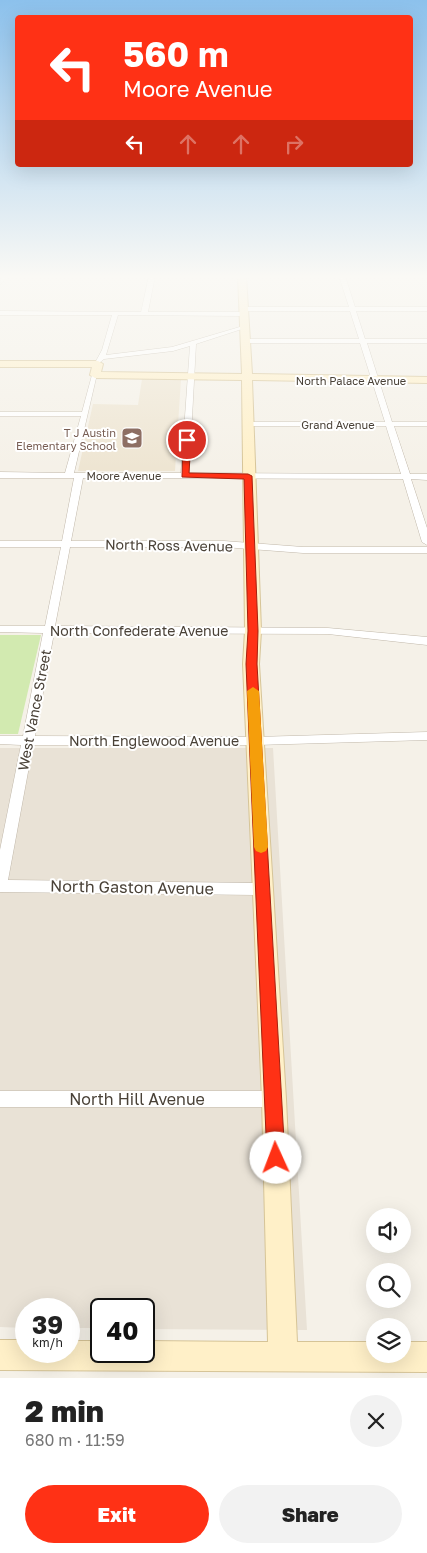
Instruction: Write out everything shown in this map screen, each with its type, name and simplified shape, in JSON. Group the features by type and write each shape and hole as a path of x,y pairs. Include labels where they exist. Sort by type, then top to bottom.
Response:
{"street":[{"name":"West Vance Street","path":"0,885 66,544 74,475 84,414 107,340"},
{"path":"0,364 100,361 159,352 201,340"},
{"path":"245,340 253,631 251,664 274,1099 283,1356"},
{"path":"353,340 427,342"},
{"path":"364,342 427,542"},
{"path":"185,476 194,343"},
{"name":"North Palace Avenue","path":"95,375 427,380"},
{"path":"0,414 84,414"},
{"name":"Grand Avenue","path":"248,424 427,424"},
{"name":"Moore Avenue","path":"0,475 427,476"},
{"name":"North Ross Avenue","path":"0,544 215,544 303,550 427,550"},
{"name":"North Confederate Avenue","path":"0,629 328,631 427,641"},
{"name":"North Englewood Avenue","path":"0,740 256,740 427,736"},
{"name":"North Gaston Avenue","path":"0,885 263,889"},
{"name":"North Hill Avenue","path":"0,1099 274,1099"},
{"path":"0,1355 427,1357"}],"shaded area":[{"name":"T J Austin Elementary School","path":"142,379 181,379 175,471 78,471 93,404 138,405"},
{"path":"0,748 273,748 307,1330 155,1329 155,1298 90,1298 90,1328 80,1328 80,1298 15,1298 15,1328 0,1327"}],"green space":[{"path":"0,635 41,635 18,734 0,734"}],"slow traffic":[{"path":"253,691 261,847"}],"place":[{"name":"T J Austin Elementary School","path":"132,438"}],"route":[{"path":"187,440 185,476 248,476 253,631 251,664 276,1158"}]}
